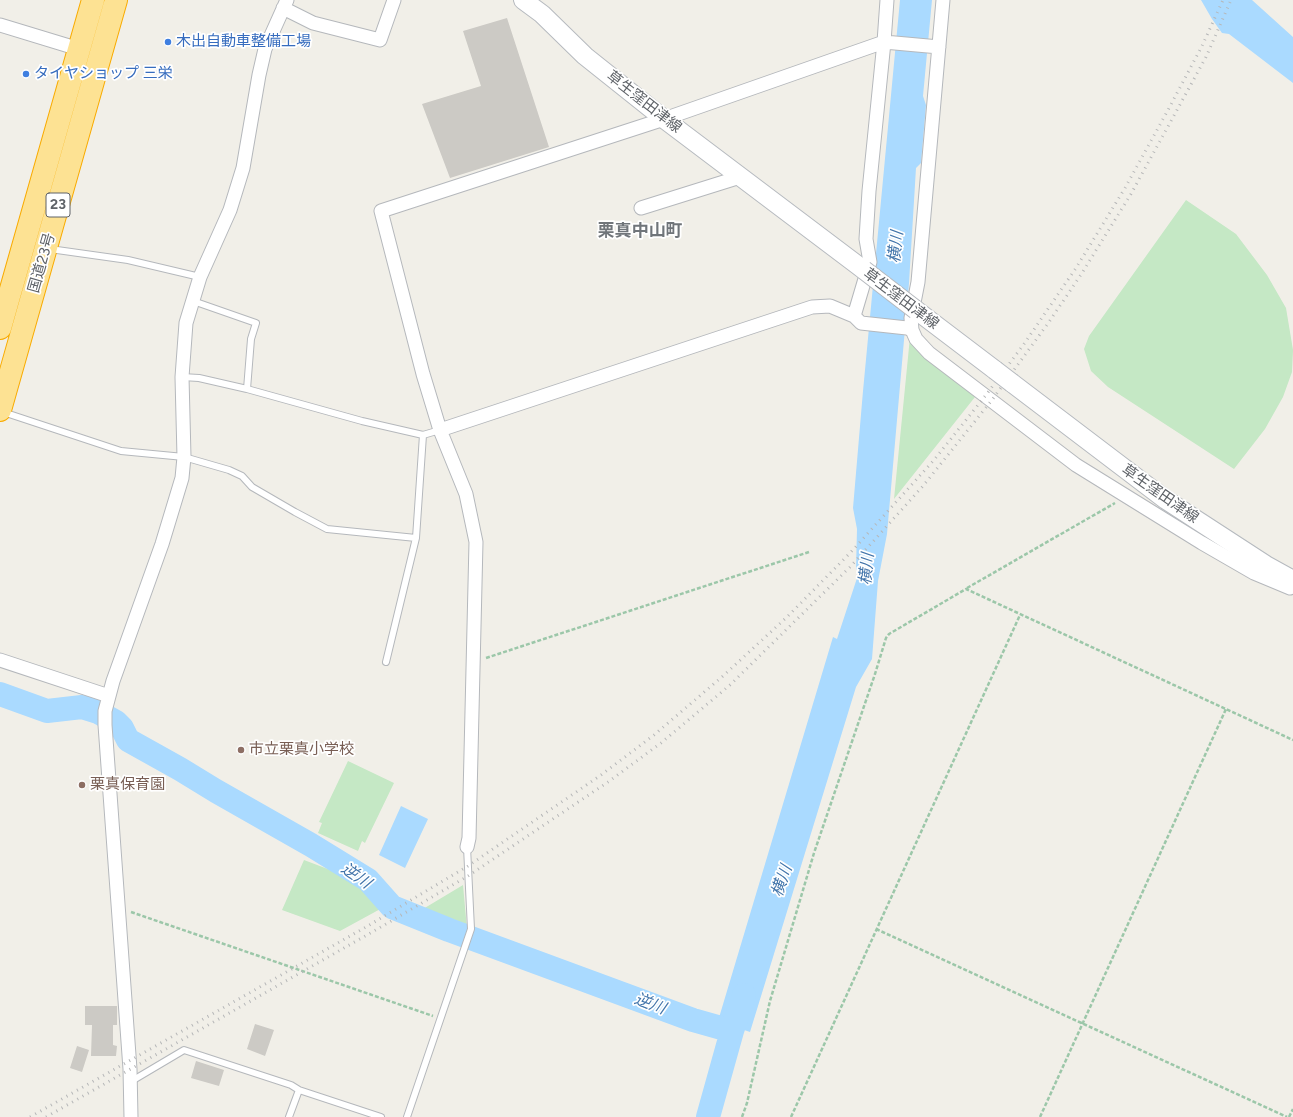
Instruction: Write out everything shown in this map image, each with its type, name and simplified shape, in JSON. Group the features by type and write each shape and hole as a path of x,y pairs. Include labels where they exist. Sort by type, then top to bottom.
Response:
{"highway":[{"name":"国道23号","path":"0,328 93,0"},
{"name":"国道23号","path":"5,412 116,0"}],"main road":[{"name":"草生窪田津線","path":"523,0 542,14 585,56 664,119 1166,500 1266,565 1293,580"}],"street":[{"path":"131,1117 130,1082 105,711 113,681 162,544 182,478 184,457 182,377 186,323 200,277 230,210 244,168 259,75 266,49 285,4 313,23 380,40 394,0"},
{"path":"857,320 870,262 866,239 869,191 887,0"},
{"path":"909,329 918,282 943,0"},
{"path":"0,24 79,49"},
{"path":"468,847 470,838 476,542 466,494 440,430 423,374 381,211 664,119 884,42 939,47"},
{"path":"641,208 740,177"},
{"path":"440,430 812,307 830,306 857,320 909,329 929,353 1076,465 1202,543 1254,573 1290,588 1293,586"},
{"path":"0,660 109,696"}],"lane":[{"path":"57,250 128,260 200,277"},
{"path":"193,301 256,323 251,339 247,389"},
{"path":"182,377 199,378 247,389 362,421 423,435 440,430"},
{"path":"5,412 121,451 184,457 229,470 242,476 252,487 327,529 416,538"},
{"path":"386,662 416,538 423,435"},
{"path":"407,1117 471,929 468,847"},
{"path":"130,1082 184,1050 291,1085 298,1090 381,1117"},
{"path":"289,1117 298,1090"}],"path":[{"path":"742,1117 747,1102 770,1001 814,853 876,674 886,638 889,634 1126,496"},
{"path":"474,662 809,552"},
{"path":"966,589 1293,740"},
{"path":"791,1117 1020,615"},
{"path":"1040,1117 1226,709"},
{"path":"118,908 441,1019"},
{"path":"876,929 1288,1117 1293,1109"}],"green space":[{"path":"1186,200 1236,234 1267,275 1286,308 1293,350 1292,372 1283,397 1265,429 1234,469 1108,387 1091,371 1084,349 1089,336"},
{"path":"910,337 975,397 894,499"},
{"path":"348,761 394,783 365,843 362,841 358,851 318,833 322,823 319,822"},
{"path":"304,860 362,882 378,897 384,907 340,931 282,910"},
{"path":"463,885 467,929 418,912"}],"water":[{"path":"900,0 932,0 923,96 926,105 921,163 916,168 909,283 887,534 878,581 872,659 856,687 750,1032 718,1021 833,637 837,639 859,572 856,569 857,529 853,508"},
{"path":"1201,0 1252,0 1293,37 1293,83 1229,34 1222,33"},
{"path":"401,806 428,819 405,868 379,855"}],"building":[{"path":"507,18 549,147 450,178 422,104 481,86 463,31"},
{"path":"85,1006 117,1006 117,1025 113,1025 113,1045 117,1046 116,1056 91,1056 92,1025 85,1025"},
{"path":"255,1024 274,1030 265,1056 247,1049"},
{"path":"77,1046 89,1050 82,1072 70,1068"},
{"path":"196,1061 224,1070 219,1086 191,1078"}],"waterway":[{"name":"逆川","path":"0,694 47,711 82,707 98,712 116,722 122,728 128,740 311,845 368,880 392,907 449,930 693,1020 732,1031"},
{"name":"横川","path":"708,1117 732,1031 744,995"}],"railway":[{"path":"30,1117 366,927 468,866 601,775 654,735 723,676 787,617 851,552 934,460 986,395 1024,344 1076,268 1125,188 1202,46 1223,0"},
{"path":"46,1117 468,876 608,782 661,743 730,685 850,567 923,486 992,400 1049,322 1082,273 1131,194 1206,57 1231,0"}],"place":[{"name":"木出自動車整備工場","path":"168,42"},
{"name":"タイヤショップ 三栄","path":"26,74"},
{"name":"市立栗真小学校","path":"241,750"},
{"name":"栗真保育園","path":"82,785"}],"district":[{"name":"栗真中山町","path":"640,231"}]}
